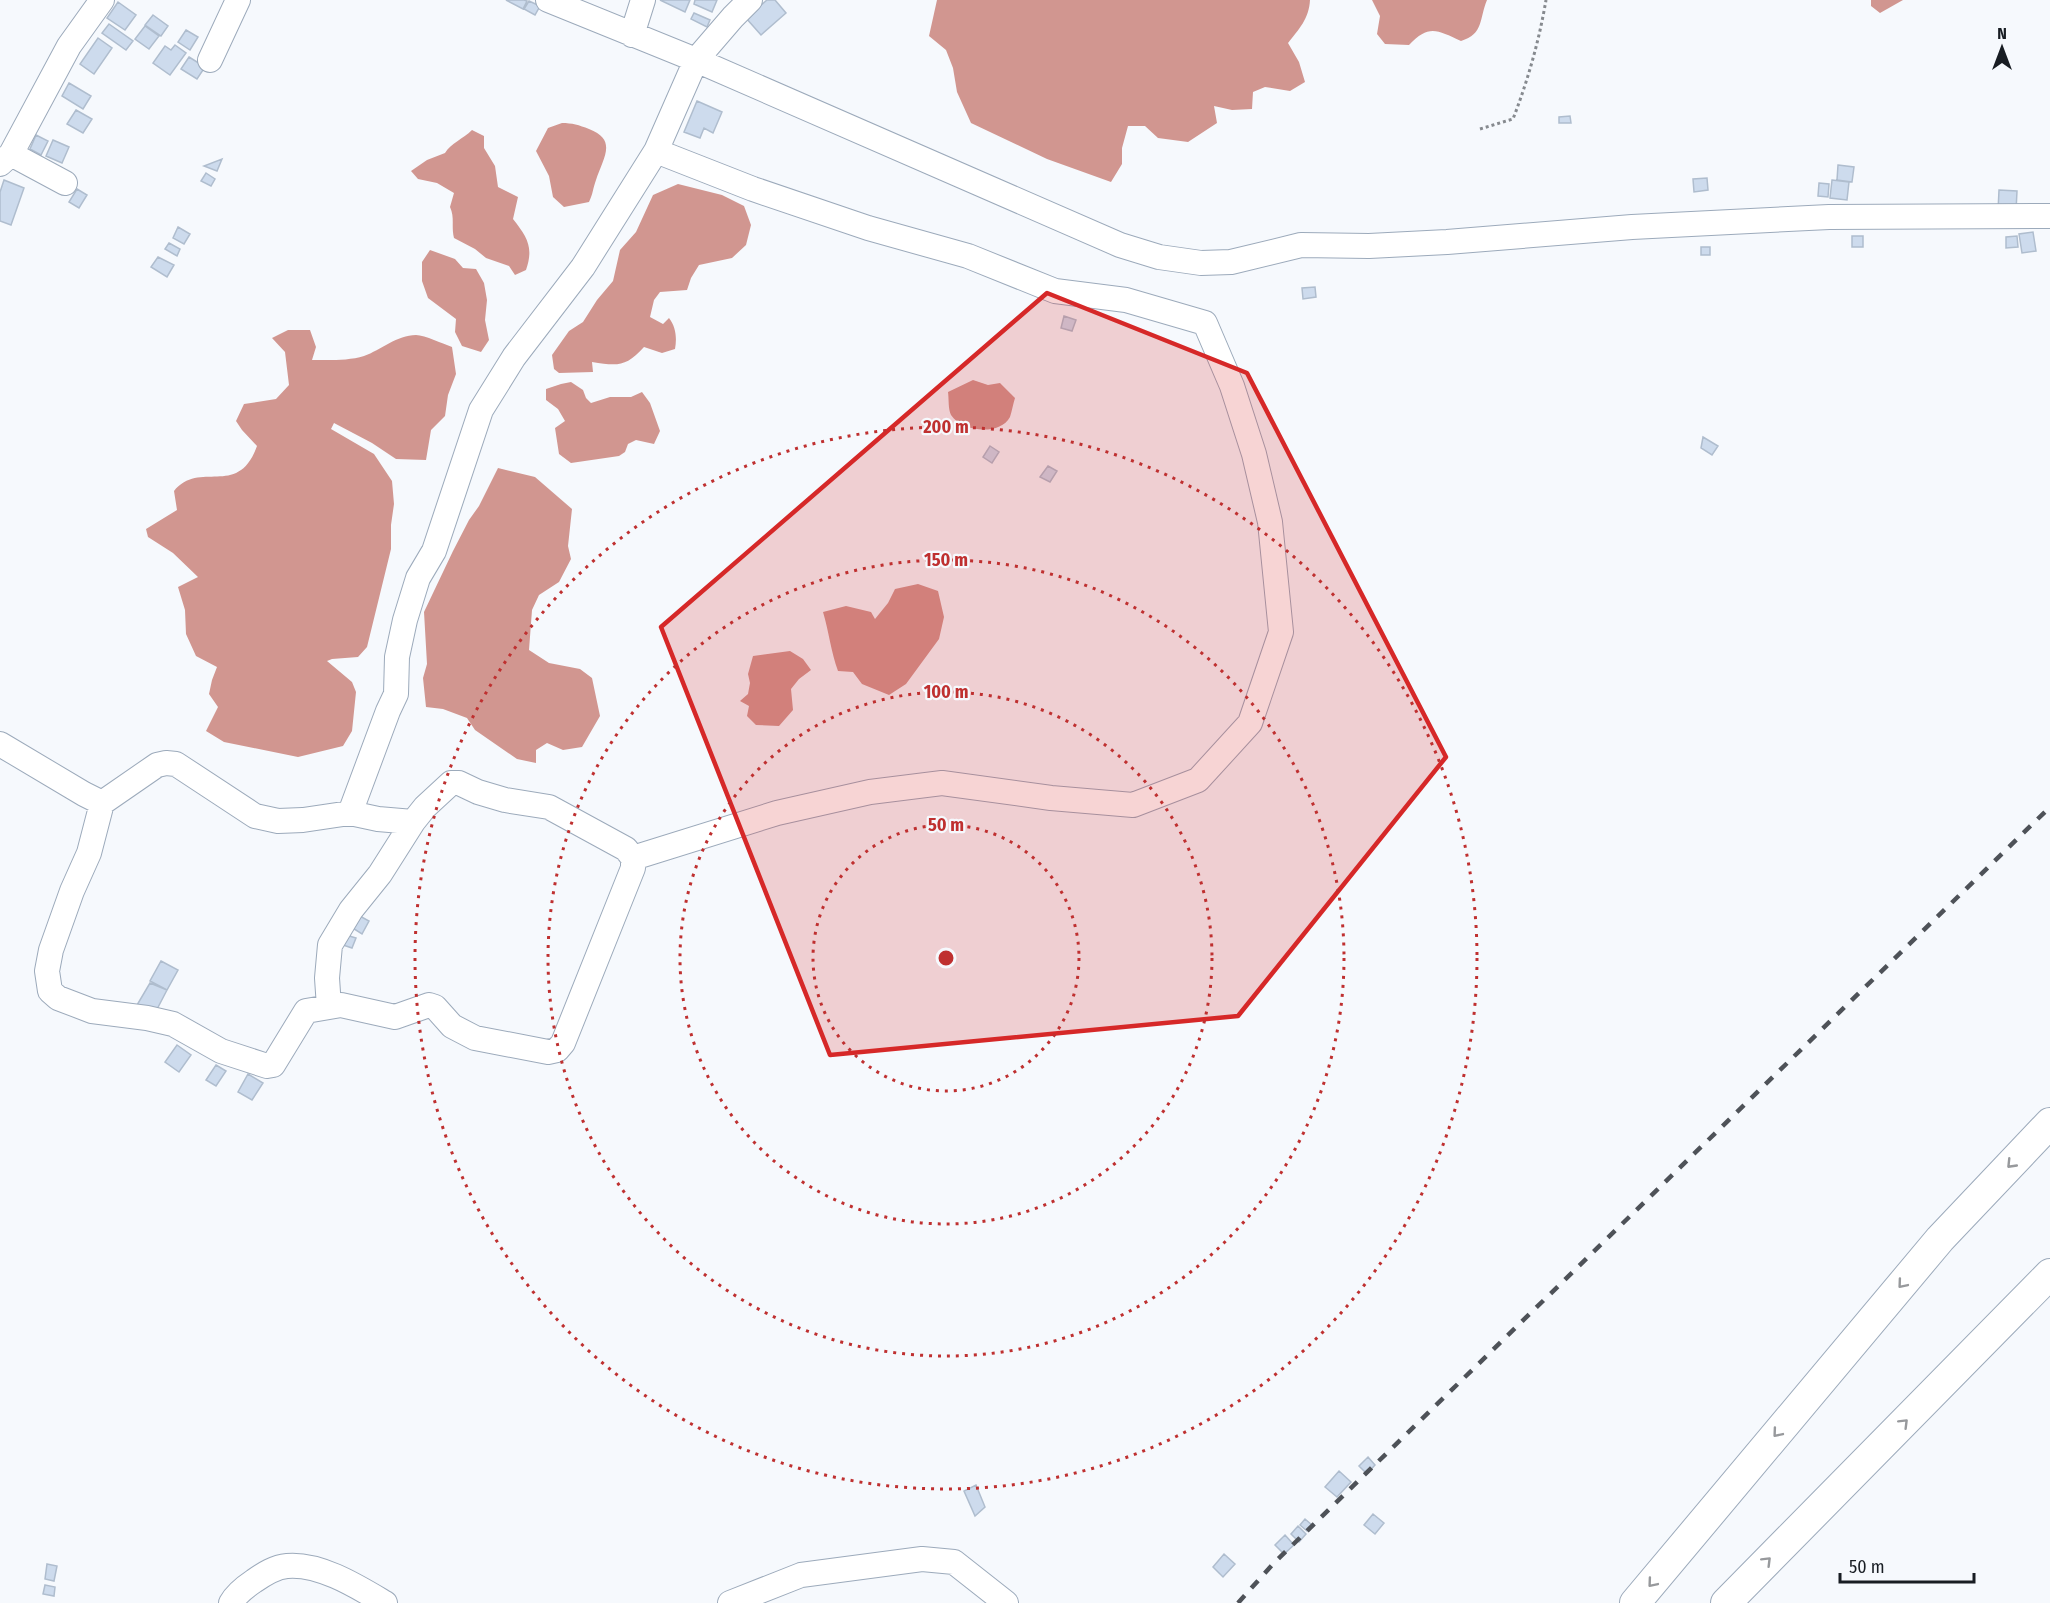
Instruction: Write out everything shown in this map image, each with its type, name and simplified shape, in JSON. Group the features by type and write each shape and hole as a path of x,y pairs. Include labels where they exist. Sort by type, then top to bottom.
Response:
{"main road":[{"path":"1635,1603 1940,1239 2050,1123"},
{"path":"1726,1603 2047,1277"}],"street":[{"path":"65,183 5,159 69,46 102,0"},
{"path":"210,60 238,0"},
{"path":"548,0 696,60 1120,245 1159,257 1201,263 1231,262 1301,245 1369,246 1447,242 1632,227 1829,217 2050,216"},
{"path":"632,35 643,0"},
{"path":"350,813 396,694 399,648 418,578 434,551 481,410 514,357 584,267 656,151 696,60 732,17 750,0"},
{"path":"633,858 777,813 870,792 942,783 1051,798 1133,805 1198,780 1250,723 1281,632 1270,522 1254,454 1232,386 1205,323 1126,300 1055,291 968,256 858,225 753,189 656,151"},
{"path":"0,744 102,803"},
{"path":"329,1007 327,978 330,945 351,910 380,874 413,822 451,783 459,783 478,792 505,800 549,807 626,849 633,858 633,868 563,1043 557,1050 548,1052 475,1038 452,1026 435,1007 429,1005 395,1017 341,1005 306,1011 273,1065 267,1066 221,1051 173,1024 147,1018 92,1011 58,998 50,991 47,971 51,950 72,891 89,853 102,803 157,765 166,763 176,764 190,772 255,816 278,821 350,813 378,819 413,822"},
{"path":"730,1603 801,1575 922,1558 954,1562 1005,1603"},
{"path":"231,1603 234,1596 268,1572 285,1566 302,1566 354,1584 385,1603"}],"path":[{"path":"1480,129 1513,119 1527,82 1542,26 1546,0"}],"highlighted area":[{"path":"1047,293 1247,373 1446,757 1238,1016 830,1055 661,627"}],"shaded area":[{"path":"937,0 1310,0 1306,18 1288,43 1299,62 1305,82 1290,91 1265,87 1253,92 1252,109 1232,110 1214,106 1217,123 1188,142 1158,138 1145,126 1128,126 1122,148 1122,164 1111,182 1047,159 971,123 957,92 953,68 946,50 929,36"},
{"path":"1372,0 1487,0 1480,25 1468,38 1461,41 1434,31 1422,34 1409,45 1385,44 1377,34 1380,16"},
{"path":"1871,0 1903,0 1880,13 1871,6"},
{"path":"562,123 579,125 598,133 606,144 605,157 589,202 564,207 553,197 549,176 536,151 548,128"},
{"path":"472,130 484,136 484,148 495,166 498,187 518,197 513,219 528,243 529,255 526,270 515,275 509,266 486,258 475,249 454,238 450,207 454,193 437,183 418,179 411,171 427,160 445,153 450,146"},
{"path":"678,184 722,195 744,206 751,225 746,245 732,258 699,265 687,290 660,292 654,300 650,317 663,324 669,318 675,333 675,349 662,353 644,347 621,364 592,362 593,372 559,373 554,369 552,355 569,331 583,322 613,281 620,250 636,232 653,195"},
{"path":"430,250 455,259 463,268 476,269 484,283 487,300 485,320 489,340 481,352 462,346 455,332 456,319 428,298 422,281 422,262"},
{"path":"288,330 310,330 316,347 312,360 358,358 402,337 424,336 452,347 456,374 448,395 445,416 431,430 426,460 396,459 334,423 331,429 374,454 392,481 394,504 391,549 367,647 358,657 327,661 352,682 356,692 352,731 343,746 298,757 224,742 206,731 218,707 209,694 217,667 196,656 186,634 185,610 178,587 198,577 173,553 148,537 146,529 177,510 174,491 184,482 195,478 229,475 240,471 249,462 257,446 236,421 244,404 276,399 289,385 285,352 272,338"},
{"path":"973,380 988,385 1000,383 1015,398 1010,417 1005,423 998,427 981,430 963,425 951,415 948,392"},
{"path":"571,382 583,390 591,403 610,397 631,397 642,392 650,403 660,431 654,444 636,440 628,444 625,452 619,456 571,463 559,454 555,428 565,421 558,409 546,400 546,389"},
{"path":"498,468 535,477 572,509 568,546 571,559 559,582 539,595 532,610 529,650 549,663 580,669 592,678 600,716 582,747 563,750 547,743 536,750 536,763 517,759 475,730 467,718 443,709 426,707 423,678 427,664 424,612 453,551"},
{"path":"918,584 938,591 944,617 939,639 906,684 889,695 862,684 853,672 838,671 823,612 846,606 871,612 875,619 888,603 895,589"},
{"path":"790,651 803,659 811,670 791,689 793,710 779,726 756,725 747,716 749,706 740,701 748,694 750,683 748,674 753,656"}],"building":[{"path":"506,0 524,0 527,1 523,9"},
{"path":"660,0 690,0 685,12"},
{"path":"695,0 717,0 712,12 694,4"},
{"path":"767,0 775,0 786,13 761,35 746,18"},
{"path":"529,1 540,6 535,15 524,9"},
{"path":"118,2 136,15 125,30 107,18"},
{"path":"694,13 710,20 707,27 691,19"},
{"path":"153,15 168,26 161,36 145,25"},
{"path":"109,24 133,41 126,50 102,33"},
{"path":"145,26 159,36 149,49 135,39"},
{"path":"186,30 198,37 190,50 178,42"},
{"path":"98,38 112,48 94,74 80,64"},
{"path":"175,45 186,53 170,75 153,63 165,46 171,50"},
{"path":"189,57 205,67 197,79 181,69"},
{"path":"69,83 91,96 83,109 62,96"},
{"path":"697,101 722,112 713,133 704,128 700,138 684,132"},
{"path":"76,110 92,119 83,133 67,124"},
{"path":"1570,116 1571,123 1559,123 1559,117"},
{"path":"36,135 48,141 41,155 30,149"},
{"path":"53,140 69,147 62,163 46,156"},
{"path":"222,159 217,171 204,166"},
{"path":"1838,165 1854,167 1852,182 1837,180"},
{"path":"206,173 215,179 211,186 201,181"},
{"path":"1707,178 1708,190 1694,192 1693,179"},
{"path":"4,180 24,188 11,225 0,221 0,192"},
{"path":"1832,180 1849,182 1847,200 1830,198"},
{"path":"1819,183 1829,184 1828,197 1818,196"},
{"path":"77,189 87,195 79,208 69,202"},
{"path":"1999,190 2017,191 2016,211 1998,211"},
{"path":"178,227 190,234 184,244 173,238"},
{"path":"2033,232 2036,251 2022,253 2019,234"},
{"path":"1852,236 1863,236 1863,247 1852,247"},
{"path":"2017,236 2018,247 2006,248 2006,237"},
{"path":"169,243 180,249 177,256 165,249"},
{"path":"1701,247 1710,247 1710,255 1701,255"},
{"path":"158,257 174,265 167,277 151,267"},
{"path":"1315,287 1316,297 1303,299 1302,288"},
{"path":"1064,316 1076,320 1072,331 1061,328"},
{"path":"1703,437 1718,446 1712,455 1701,448"},
{"path":"990,446 999,452 992,463 983,457"},
{"path":"1048,466 1057,471 1050,482 1040,477"},
{"path":"358,915 369,921 362,934 351,927"},
{"path":"346,935 356,938 352,948 343,945"},
{"path":"161,961 178,970 167,990 150,981"},
{"path":"150,983 167,990 154,1015 137,1005"},
{"path":"177,1045 191,1055 179,1072 165,1062"},
{"path":"216,1065 226,1071 216,1086 206,1080"},
{"path":"248,1074 263,1083 252,1100 238,1092"},
{"path":"1368,1457 1375,1465 1367,1474 1359,1466"},
{"path":"1339,1471 1351,1482 1337,1497 1325,1487"},
{"path":"976,1485 985,1507 975,1516 964,1491"},
{"path":"1373,1514 1384,1523 1375,1534 1364,1525"},
{"path":"1305,1519 1312,1525 1307,1531 1300,1525"},
{"path":"1298,1526 1306,1534 1299,1542 1291,1534"},
{"path":"1285,1535 1294,1545 1284,1554 1275,1545"},
{"path":"1224,1554 1235,1564 1223,1577 1213,1567"},
{"path":"47,1564 57,1566 54,1581 45,1579"},
{"path":"45,1585 55,1587 54,1596 43,1594"}],"railway":[{"path":"1238,1603 1273,1564 2050,807"}]}
